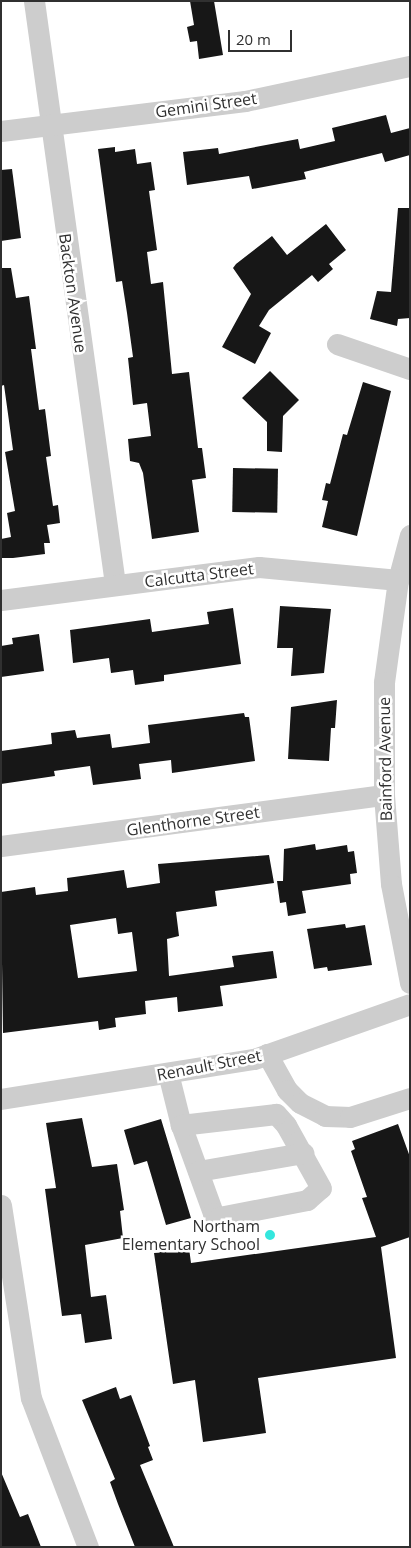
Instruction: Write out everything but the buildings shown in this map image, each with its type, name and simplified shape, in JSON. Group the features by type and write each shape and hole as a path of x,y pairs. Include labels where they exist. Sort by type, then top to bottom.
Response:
{"street":[{"name":"Backton Avenue","path":"34,1 115,584"},
{"name":"Gemini Street","path":"1,131 245,101 410,66"},
{"path":"337,344 410,369"},
{"name":"Bainford Avenue","path":"410,536 398,580 384,682 384,795 391,884 410,983"},
{"name":"Calcutta Street","path":"1,600 259,567 398,580"},
{"name":"Glenthorne Street","path":"1,846 384,795"},
{"name":"Renault Street","path":"1,1099 168,1073 268,1054 410,1004"},
{"path":"268,1054 287,1090 300,1103 325,1116 350,1117 410,1098"},
{"path":"168,1073 181,1125 213,1212 219,1217 307,1200 321,1188 302,1153 276,1114 181,1125"},
{"path":"198,1171 302,1153"},
{"path":"1,1205 31,1398 88,1547"}],"place":[{"name":"Northam Elementary School","path":"270,1235"}]}
